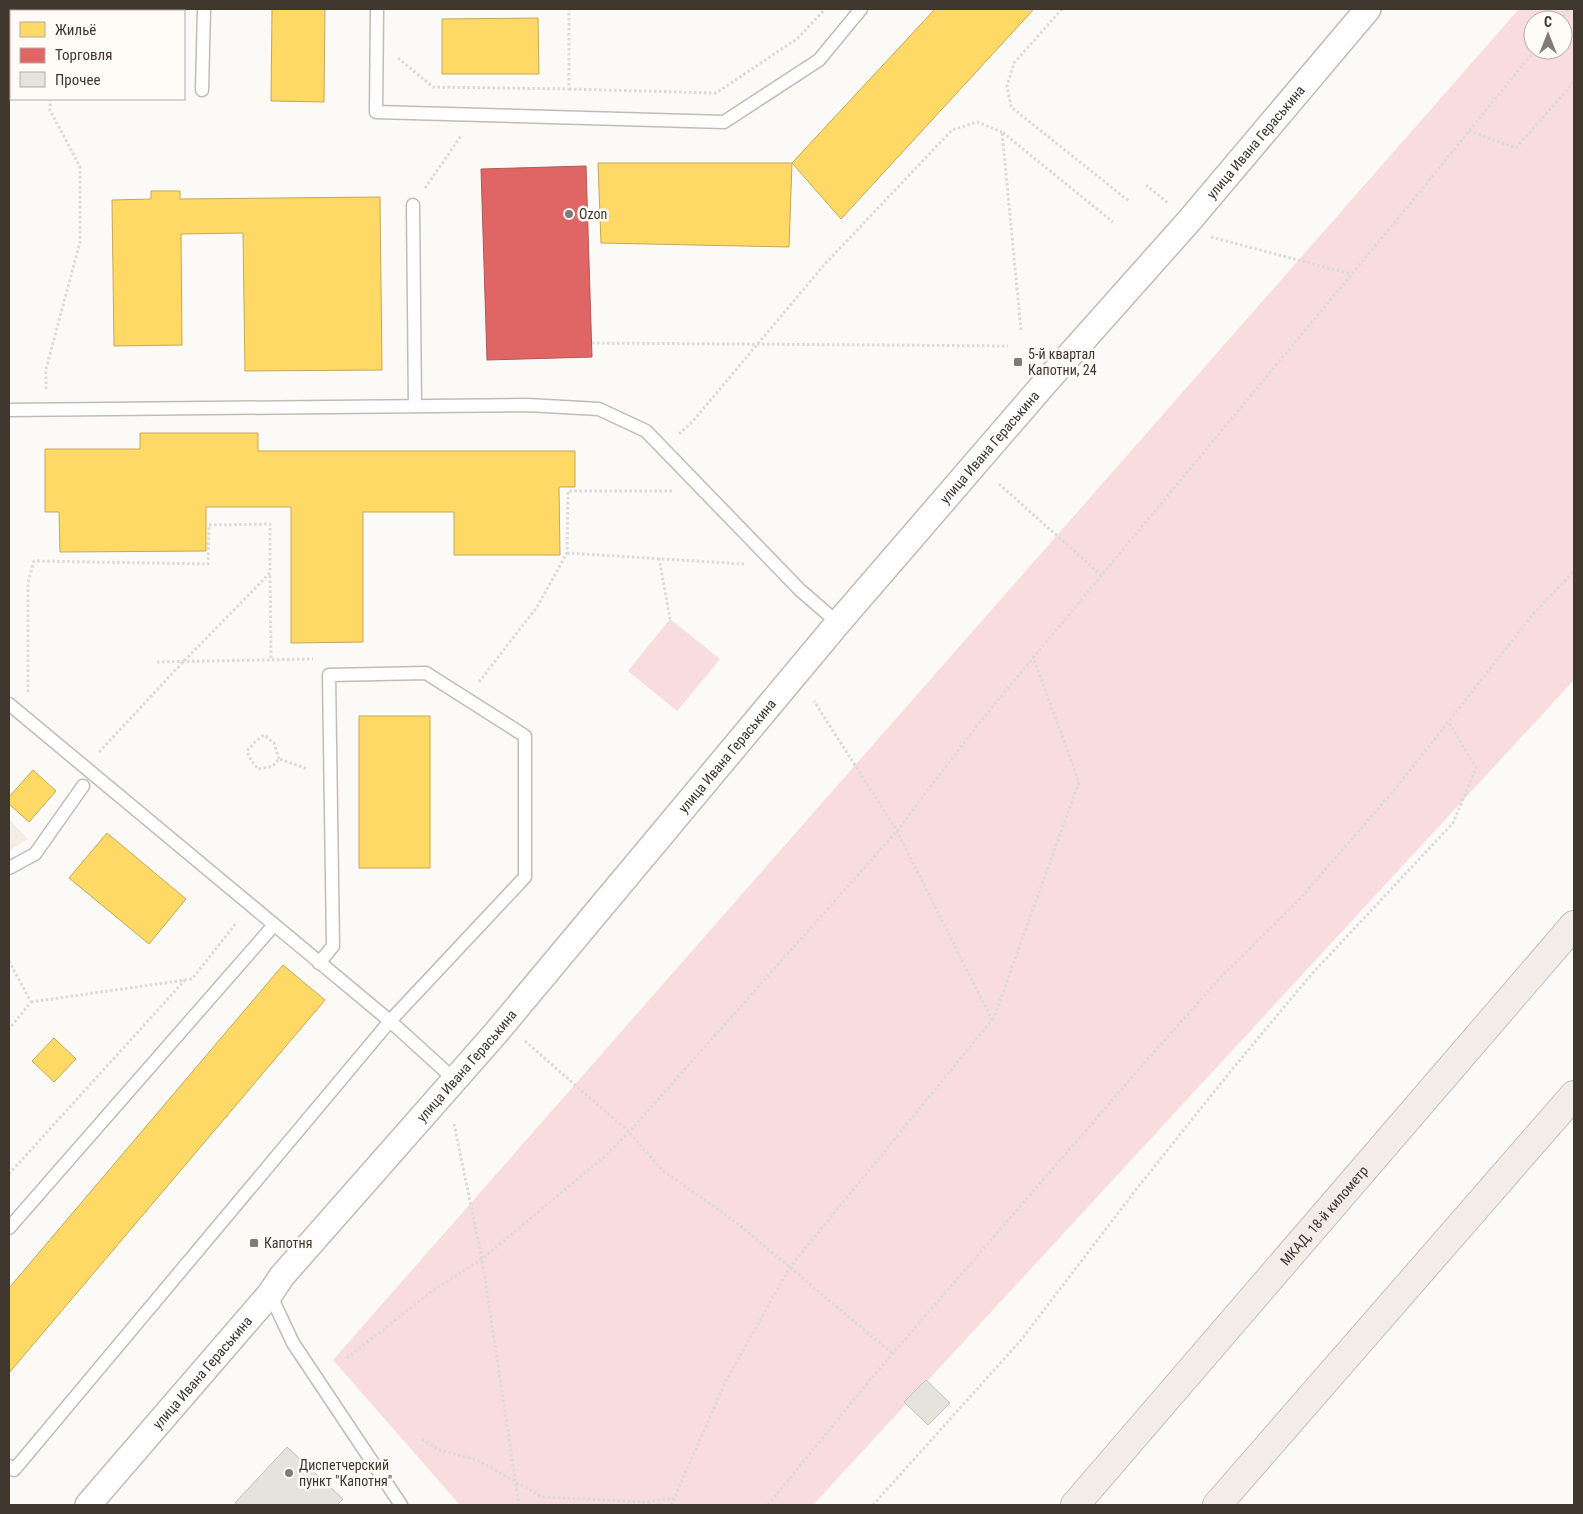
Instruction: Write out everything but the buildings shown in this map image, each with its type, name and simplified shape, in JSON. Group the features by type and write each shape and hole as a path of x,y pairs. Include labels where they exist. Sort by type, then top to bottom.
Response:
{"highway":[{"name":"МКАД, 18-й километр","path":"1075,1505 1574,926"},
{"path":"1217,1505 1574,1095"}],"street":[{"name":"улица Ивана Гераськина","path":"88,1505 270,1294 282,1276 502,1026 838,623 1044,384 1189,221 1368,9"}],"lane":[{"path":"202,90 204,9"},
{"path":"377,9 376,112 724,122 819,60 861,9"},
{"path":"413,205 415,406"},
{"path":"9,410 527,405 599,409 646,431 800,590 838,623"},
{"path":"9,1466 14,1470 390,1022 525,877 525,736 426,673 329,675 333,946 319,963"},
{"path":"9,704 390,1022 455,1080"},
{"path":"9,868 35,854 83,786"},
{"path":"9,1228 274,925"},
{"path":"270,1294 293,1342 401,1505"}],"path":[{"path":"569,9 569,89"},
{"path":"398,57 433,87 716,93 798,38 824,9"},
{"path":"1062,9 1014,63 1007,86 1011,106 1130,202"},
{"path":"347,1358 432,1291 482,1259 604,1157 629,1132 896,831 979,723 1033,657 1527,60"},
{"path":"1469,131 1516,148 1574,82"},
{"path":"413,205 492,88"},
{"path":"46,410 46,369 80,242 80,167 50,110 50,100"},
{"path":"663,448 693,422 824,265 952,130 978,122 1002,132 1113,222"},
{"path":"1002,132 1021,330"},
{"path":"1146,185 1212,238 1351,274"},
{"path":"592,343 1008,346"},
{"path":"999,484 1101,575"},
{"path":"478,682 537,607 567,553 568,491 674,491"},
{"path":"28,697 28,582 34,561 208,564 209,525 270,524 271,660"},
{"path":"567,553 751,564"},
{"path":"659,558 670,619"},
{"path":"768,1505 893,1354 1153,1053 1221,977 1297,902 1396,788 1534,613 1574,571"},
{"path":"97,755 183,662 270,573"},
{"path":"671,1505 726,1381 790,1267 992,1020 1079,782 1033,657"},
{"path":"156,662 314,659"},
{"path":"814,702 896,831 992,1020"},
{"path":"874,1505 1021,1340 1144,1179 1309,977 1453,823 1476,768 1448,721"},
{"path":"264,735 274,742 279,759 273,766 258,769 252,762 248,751 264,735"},
{"path":"279,759 315,772"},
{"path":"9,1030 31,1002 192,979 240,918"},
{"path":"9,961 31,1002"},
{"path":"9,1174 185,980"},
{"path":"525,1040 629,1132 662,1170 737,1223 893,1354"},
{"path":"454,1123 482,1259 519,1505"},
{"path":"422,1439 440,1450 477,1460 542,1497 645,1502 673,1498"}],"shaded area":[{"path":"1519,9 1574,9 1574,680 813,1505 460,1505 333,1360"},
{"path":"670,619 720,659 677,711 628,671"},
{"path":"9,819 28,839 9,851"}],"place":[{"name":"Ozon","path":"569,214"},
{"name":"5-й квартал Капотни, 24","path":"1018,362"},
{"name":"Капотня","path":"254,1243"},
{"name":"Диспетчерский пункт \"Капотня\"","path":"289,1473"}]}
